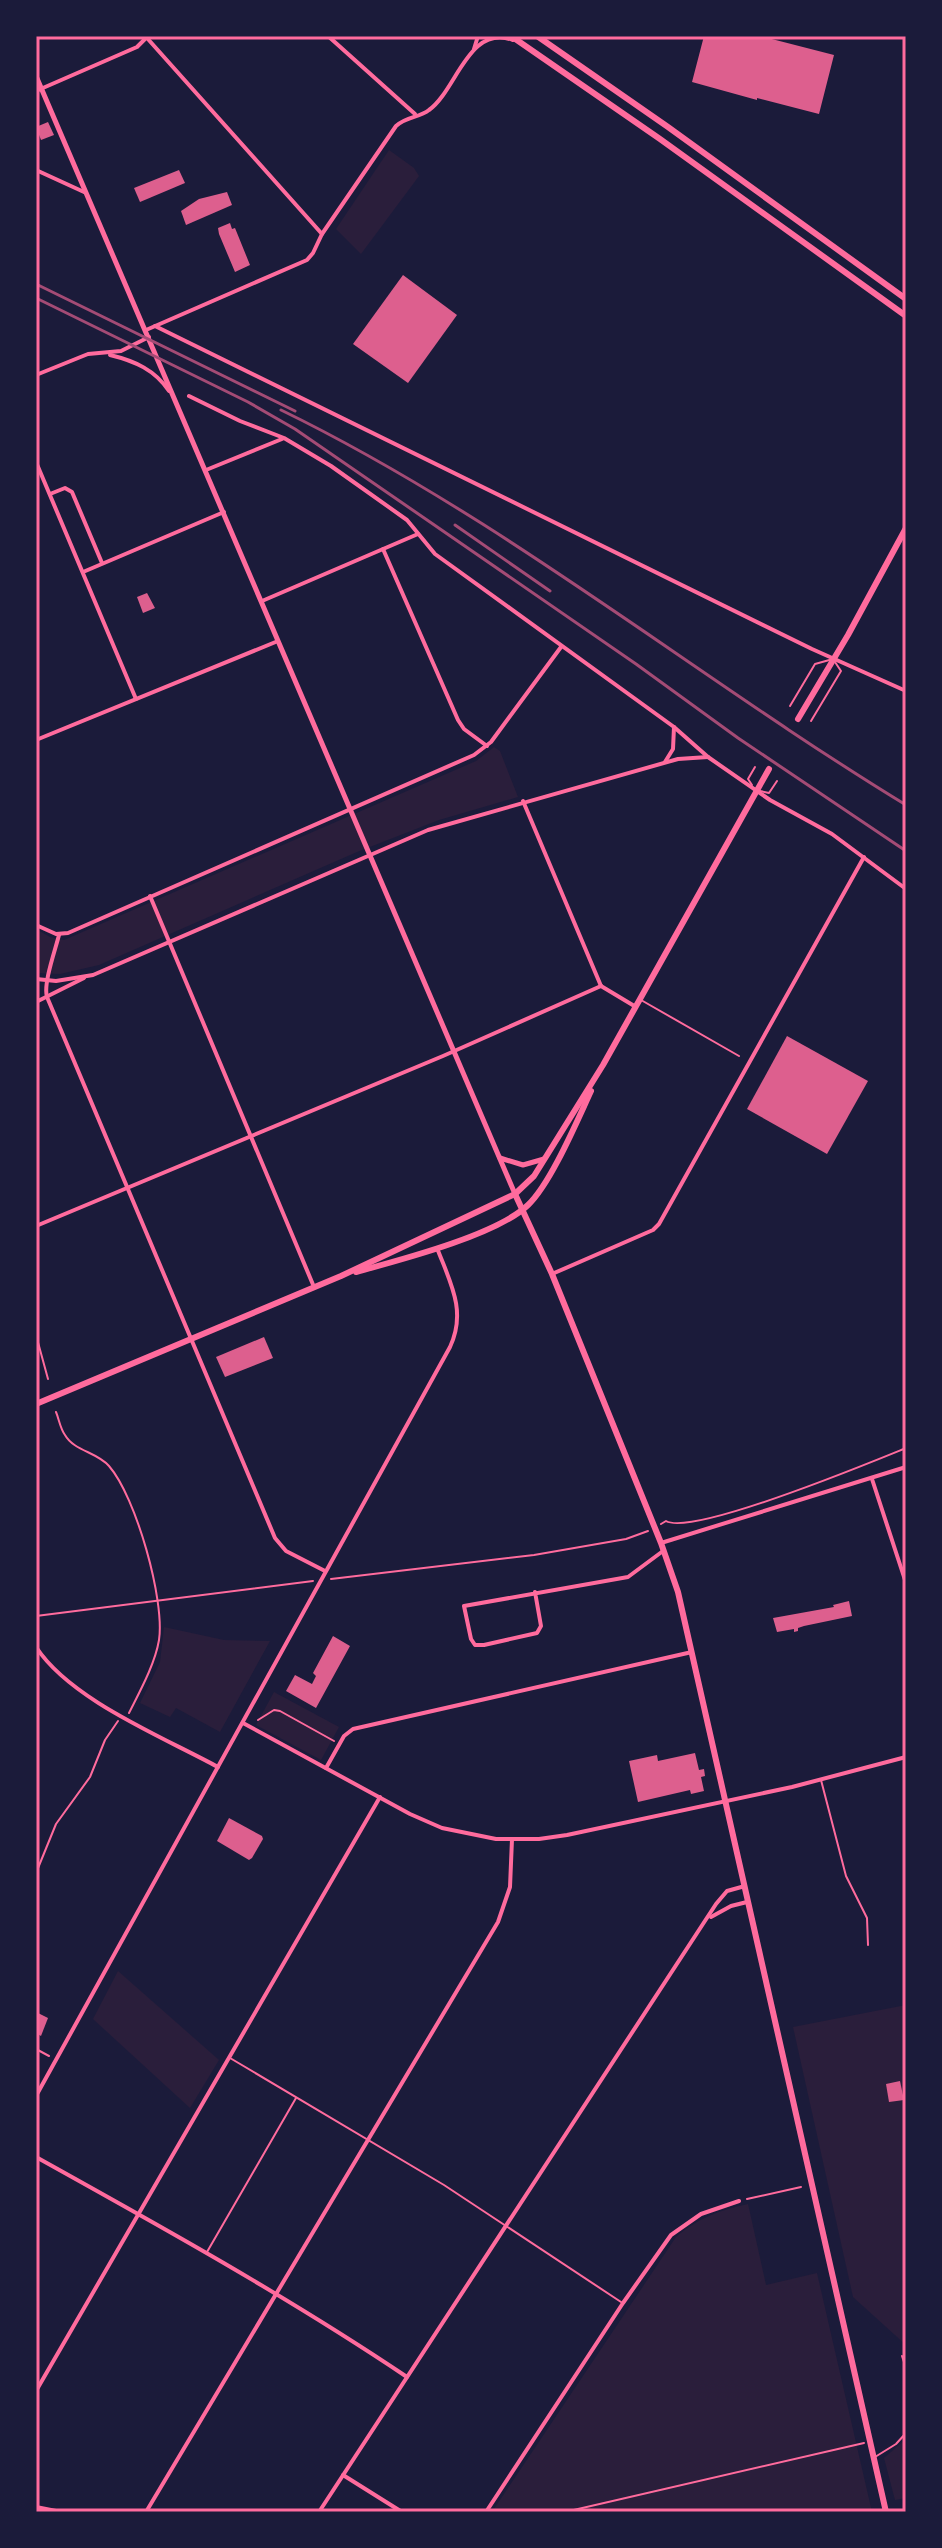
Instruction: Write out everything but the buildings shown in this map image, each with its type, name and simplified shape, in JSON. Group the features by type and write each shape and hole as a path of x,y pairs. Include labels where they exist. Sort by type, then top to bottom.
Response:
{"main road":[{"path":"511,36 906,316"},
{"path":"537,36 906,299"},
{"path":"798,719 906,528"},
{"path":"36,1404 341,1276 515,1194 534,1176 603,1065 769,769"},
{"path":"341,1276 437,1248 510,1218 522,1210 543,1184 603,1065"},
{"path":"515,1194 552,1274 678,1592 886,2512"}],"street":[{"path":"328,36 416,115"},
{"path":"474,50 478,36"},
{"path":"39,90 137,47 148,37 322,234"},
{"path":"36,375 88,354 121,351 155,326 307,260 396,126 404,119 432,108 474,50 486,40 497,37 526,47"},
{"path":"36,76 39,90 87,193 352,807 515,1194"},
{"path":"36,170 87,193"},
{"path":"155,326 833,659 906,691"},
{"path":"104,353 156,374 174,398"},
{"path":"189,396 284,438 331,466 407,520 435,554 674,727 708,757 757,791 820,826 906,889"},
{"path":"206,470 284,438"},
{"path":"36,462 136,700"},
{"path":"50,494 65,488 72,492 102,563"},
{"path":"82,572 224,512"},
{"path":"262,601 419,534"},
{"path":"383,549 455,714 464,729 487,746"},
{"path":"36,740 280,641"},
{"path":"36,925 59,935 68,933 474,755 487,746 561,647"},
{"path":"663,763 673,749 674,727"},
{"path":"36,1002 86,977 428,830 663,763 708,757"},
{"path":"523,801 601,986 638,1003"},
{"path":"552,1274 653,1230 659,1224 864,857"},
{"path":"150,896 314,1287"},
{"path":"59,935 52,969 44,987 47,997 275,1538 286,1551 326,1572"},
{"path":"36,979 86,977"},
{"path":"36,1226 455,1051 601,986"},
{"path":"500,1158 523,1165 544,1159"},
{"path":"36,2096 455,1335 459,1311 457,1300 437,1248"},
{"path":"661,1543 906,1467"},
{"path":"872,1479 906,1583"},
{"path":"535,1592 541,1626 537,1633 475,1645 464,1606 535,1592 628,1577 664,1551"},
{"path":"36,1647 50,1667 68,1683 218,1767"},
{"path":"326,1768 346,1733 353,1729 692,1652"},
{"path":"243,1723 442,1828 480,1837 512,1839 551,1838 821,1779 906,1757"},
{"path":"36,2391 380,1797"},
{"path":"146,2512 498,1922 510,1887 512,1839"},
{"path":"319,2512 727,1891 745,1886"},
{"path":"709,1918 731,1906 748,1902"},
{"path":"36,2157 343,2334 407,2377"},
{"path":"486,2512 660,2249 677,2229 709,2210 739,2201"},
{"path":"343,2475 402,2512"},
{"path":"36,2507 61,2512"}],"lane":[{"path":"790,706 815,664 833,659 841,671 811,721"},
{"path":"755,767 748,779 757,791 769,793 777,781"},
{"path":"638,1003 739,1056"},
{"path":"821,1779 846,1876 867,1918 868,1945"},
{"path":"229,2057 369,2139 623,2303"},
{"path":"206,2253 297,2097"},
{"path":"902,2356 906,2368"},
{"path":"874,2458 896,2444 906,2433"}],"path":[{"path":"36,1335 48,1379"},
{"path":"36,1873 56,1824 92,1773 115,1723 126,1718 156,1653 159,1636 158,1601 147,1549 114,1473 103,1460 69,1440 56,1412"},
{"path":"664,1522 678,1525 695,1521 822,1484 906,1448"},
{"path":"36,1616 534,1555 626,1539 647,1532"},
{"path":"258,1720 279,1710 339,1744"},
{"path":"36,2049 56,2060"},
{"path":"739,2201 801,2187"},
{"path":"565,2512 869,2442"}],"shaded area":[{"path":"389,150 414,168 419,176 361,254 336,229"},
{"path":"494,747 500,751 518,797 439,820 357,852 99,965 60,974 36,973 36,929 64,940 476,761"},
{"path":"164,1627 224,1640 270,1641 220,1732 176,1708 170,1717 140,1703 160,1662"},
{"path":"274,1692 339,1727 321,1760 256,1725"},
{"path":"118,1971 219,2060 190,2108 93,2019"},
{"path":"906,2005 906,2345 853,2297 793,2027"},
{"path":"748,2204 766,2285 817,2273 872,2512 492,2512 676,2237 710,2216"},
{"path":"906,2439 906,2498 895,2500 884,2458"}],"railway":[{"path":"36,284 295,411"},
{"path":"36,298 248,402 295,429 738,738 906,851"},
{"path":"281,410 443,499 906,805"},
{"path":"455,525 550,591"}]}
